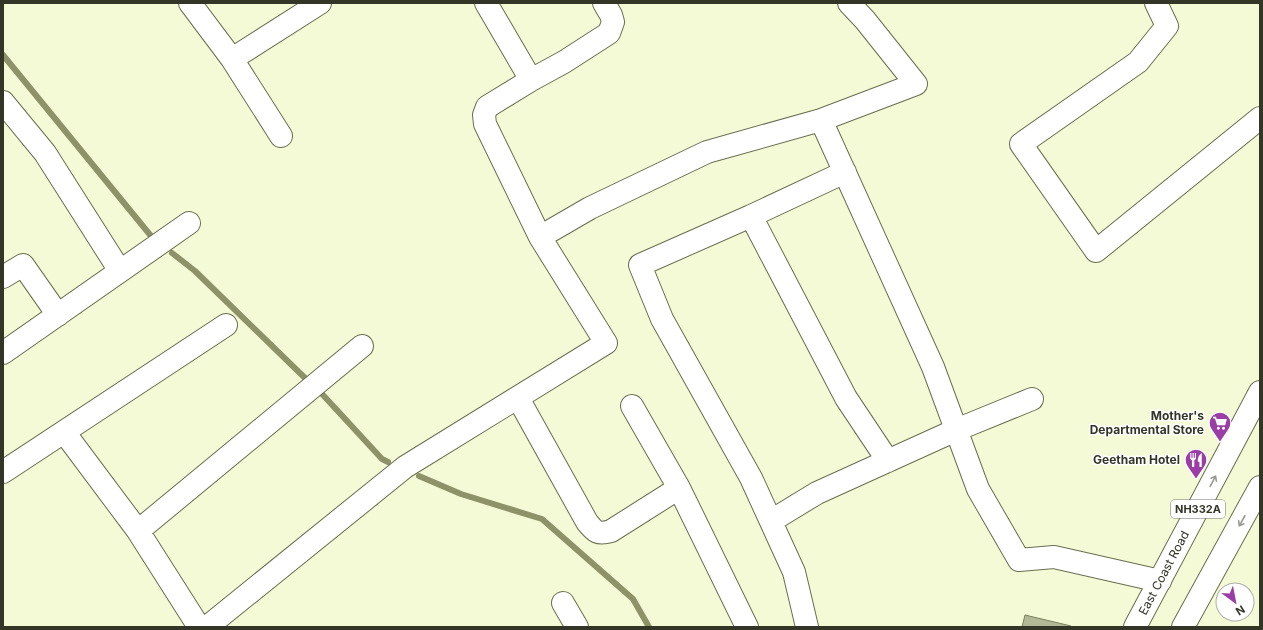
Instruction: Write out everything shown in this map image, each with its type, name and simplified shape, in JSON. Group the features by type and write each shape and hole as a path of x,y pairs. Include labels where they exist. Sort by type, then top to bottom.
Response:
{"main road":[{"path":"190,3 232,59 281,136"},
{"path":"232,59 320,3"},
{"path":"486,3 530,80"},
{"path":"207,627 405,468 606,343 540,237 486,124 484,115 487,107 530,80 564,62 609,33 613,22 604,3"},
{"path":"540,237 590,208 707,152 821,120 916,84 865,20 849,3"},
{"path":"1156,3 1167,26 1138,62 1021,144 1096,252 1260,118"},
{"path":"3,102 45,153 120,271"},
{"path":"821,120 933,367 978,489 1019,560 1054,557 1160,581"},
{"path":"807,627 794,572 771,521 751,478 662,319 640,265 751,216 845,172"},
{"path":"751,216 846,398 888,461"},
{"path":"3,353 189,222"},
{"path":"3,277 23,265 58,315"},
{"path":"3,472 226,325"},
{"path":"138,531 362,346"},
{"name":"East Coast Road","path":"1135,627 1260,392"},
{"path":"518,398 586,522 594,530 603,534 611,531 679,488"},
{"path":"771,521 817,493 956,430 1032,399"},
{"path":"632,406 679,488 747,627"},
{"path":"64,432 138,531 199,627"},
{"name":"NH332A","path":"1183,627 1258,494"},
{"path":"563,603 576,627"}],"building":[{"path":"1025,615 1071,626 1071,627 1022,627"}],"waterway":[{"path":"3,55 151,236"},
{"path":"172,253 195,271 305,378"},
{"path":"323,395 382,459 388,462"},
{"path":"419,476 461,494 542,519 633,599 649,627"}],"place":[{"name":"Mother's Departmental Store","path":"1220,442"},
{"name":"Geetham Hotel","path":"1196,480"}]}
